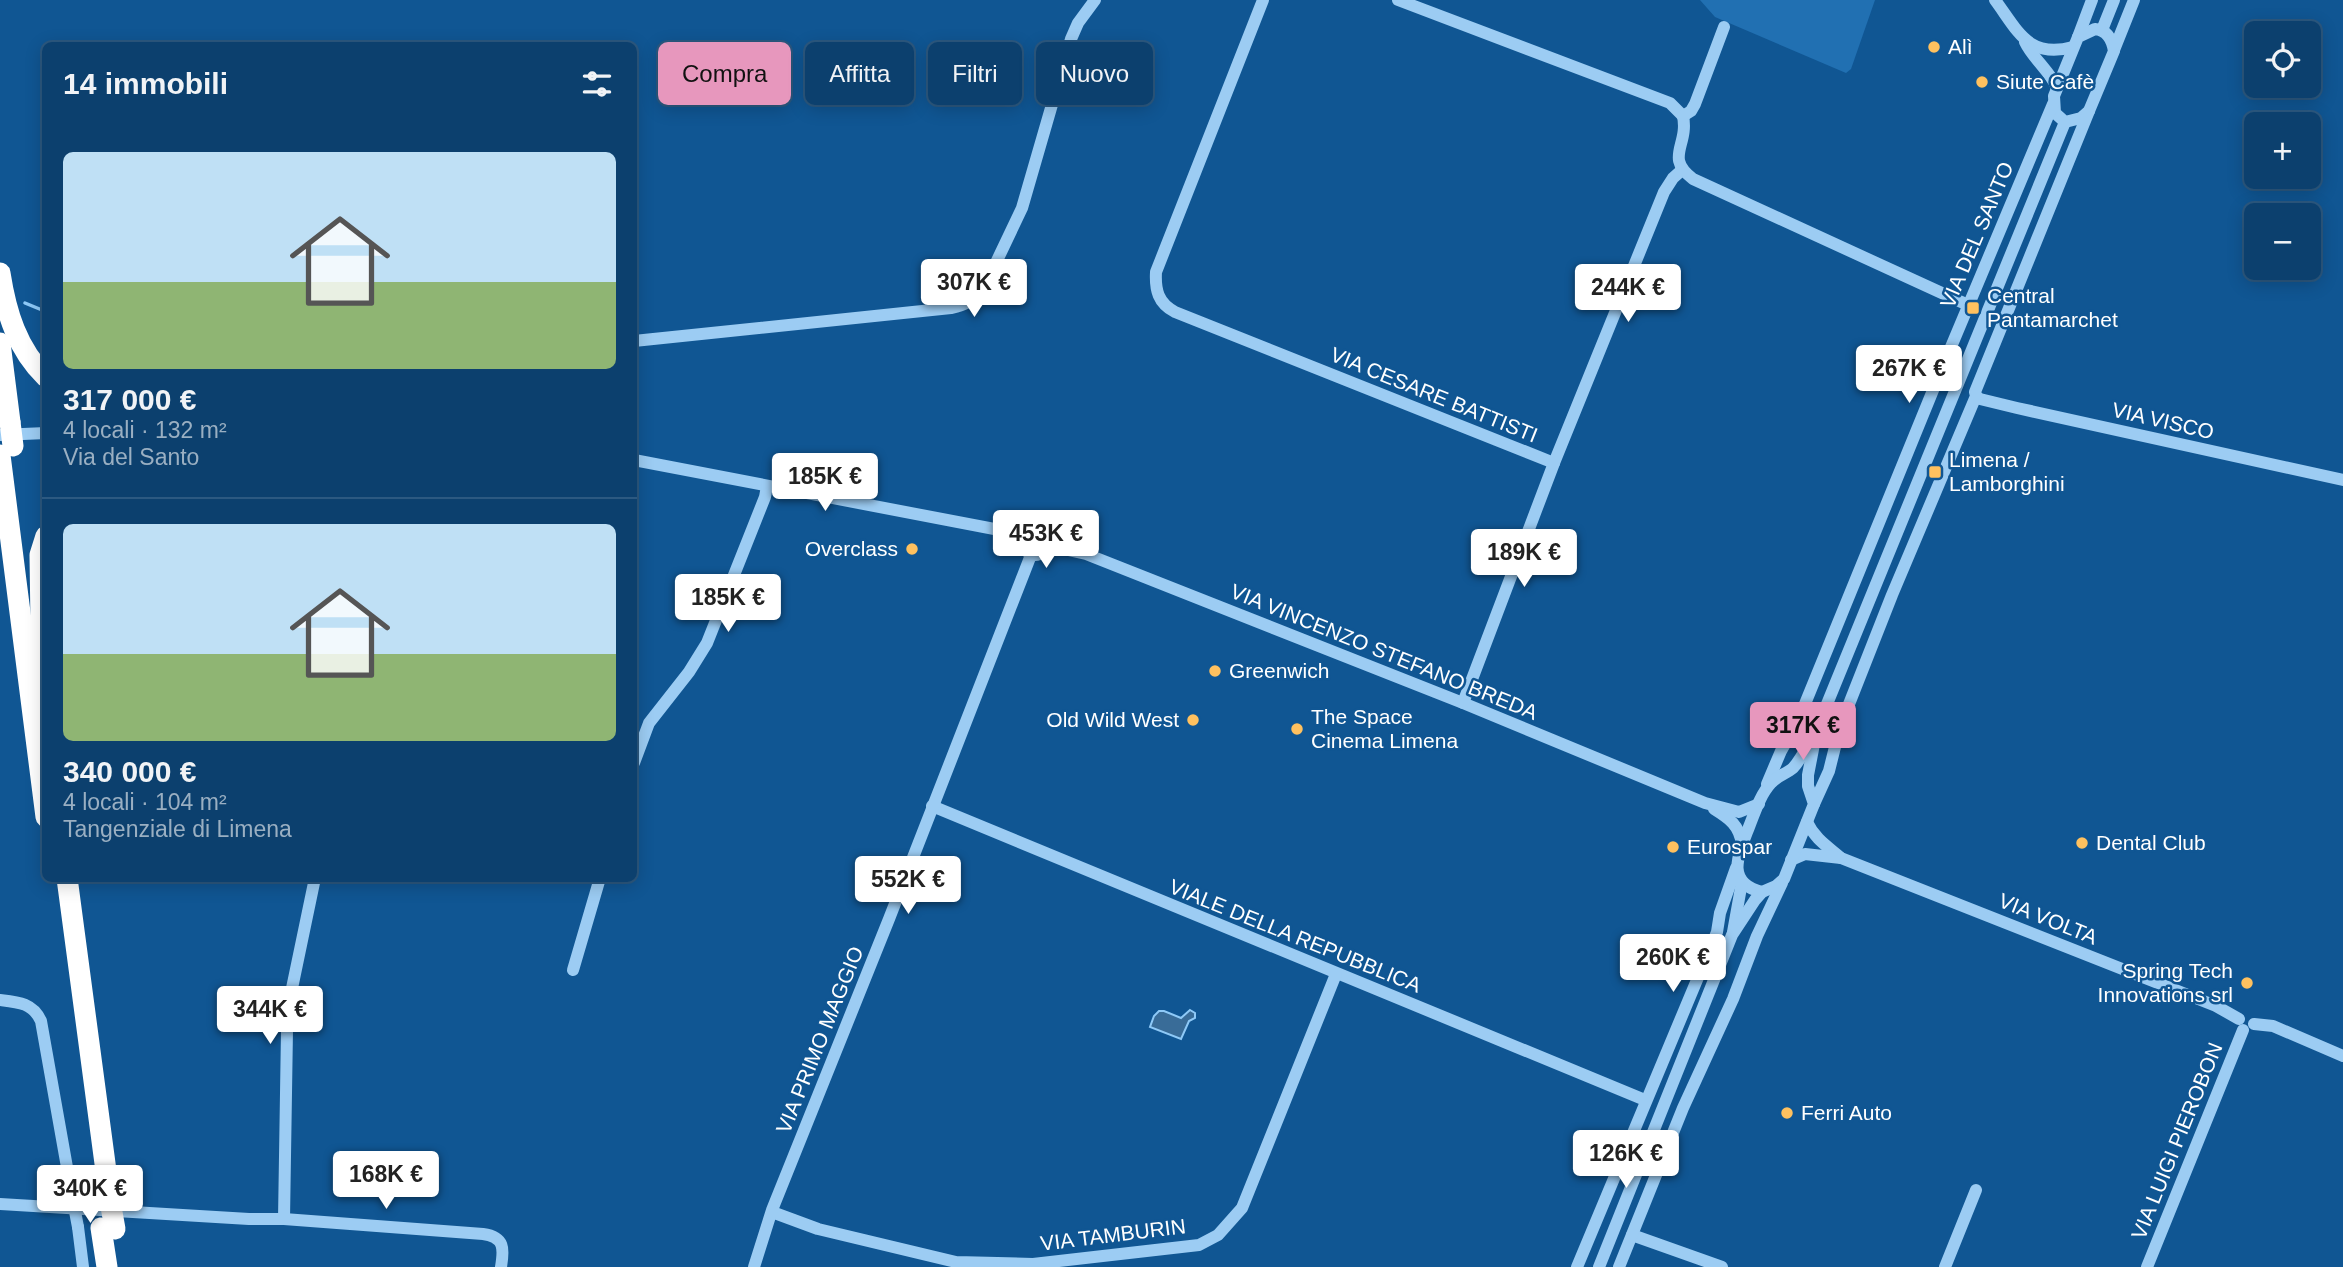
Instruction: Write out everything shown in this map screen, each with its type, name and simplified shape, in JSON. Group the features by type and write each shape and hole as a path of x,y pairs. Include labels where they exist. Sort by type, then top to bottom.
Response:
{"highway":[{"path":"0,273 10,318 18,339 29,359 42,373"},
{"path":"0,343 6,440 42,762"},
{"path":"6,440 42,694"},
{"path":"39,720 42,694 42,549"},
{"path":"0,555 18,664 39,720"},
{"path":"54,882 103,1200 108,1228 122,1267"},
{"path":"66,882 103,1200"},
{"path":"107,1267 108,1228"}],"street":[{"path":"637,341 951,308 964,305 975,298 984,288 1022,208 1071,38 1095,0"},
{"name":"VIA CESARE BATTISTI","path":"1263,0 1156,272 1155,287 1159,299 1175,312 1554,463 1664,192 1668,183 1682,170"},
{"path":"1398,0 1662,100 1683,116 1684,132 1678,159 1682,170 1693,180 1968,305"},
{"path":"1995,0 2057,88"},
{"name":"VIA DEL SANTO","path":"1765,791 1798,721 2053,104 2092,0"},
{"path":"2102,30 2114,0"},
{"path":"1619,1267 1684,1108 1829,771 1840,727 1892,595 1976,396 1975,392 2134,0"},
{"path":"1683,116 1691,111 1695,104 1724,27"},
{"path":"2022,36 2037,48 2050,51 2075,42 2089,31 2102,30"},
{"path":"2102,30 2113,43 2114,51"},
{"path":"2053,104 2058,117 2064,122"},
{"path":"2064,122 2081,118 2089,111"},
{"path":"1577,1267 1717,932 1720,913 1742,845 1759,804 1776,778 1783,775 1800,758 1818,726 2064,122"},
{"path":"2018,185 2036,192"},
{"name":"VIA VISCO","path":"1976,396 2017,408 2343,480"},
{"path":"1921,420 1939,427"},
{"path":"6,440 42,434"},
{"name":"VIA VINCENZO STEFANO BREDA","path":"637,461 1010,532 1025,538 1037,533 1042,536 1046,545 1076,550 1705,803 1739,811 1759,804"},
{"path":"1462,703 1554,463"},
{"path":"637,755 649,723 689,672 707,643 765,497 767,485"},
{"path":"1025,538 1024,548 1031,555 1041,553 1046,545"},
{"name":"VIA PRIMO MAGGIO","path":"754,1267 772,1212 1031,555"},
{"path":"1814,804 1808,786 1808,775 1818,726"},
{"path":"1783,775 1803,780 1808,786"},
{"name":"VIA VINCENZO STEFANO BREDA","path":"1705,803 1734,823 1740,830 1742,845"},
{"name":"VIALE DELLA REPUBBLICA","path":"932,806 1645,1100"},
{"path":"1807,822 1821,844 1841,858"},
{"path":"1791,860 1805,854 1841,858"},
{"name":"VIA VOLTA","path":"1841,858 2223,1009 2245,1024 2273,1026 2343,1056"},
{"path":"1599,1267 1732,935 1742,882 1737,866"},
{"path":"1732,935 1762,892 1784,879"},
{"path":"284,1219 287,1030 291,993 313,882"},
{"path":"573,970 599,882"},
{"path":"1742,882 1750,889 1762,892"},
{"name":"VIA TAMBURIN","path":"772,1212 926,1262 1033,1266 1199,1245 1209,1241 1236,1217 1247,1196 1336,974"},
{"path":"0,1000 29,1006 37,1012 41,1021 83,1267"},
{"name":"VIA LUIGI PIEROBON","path":"2147,1267 2245,1024"},
{"path":"1676,1076 1696,1084"},
{"path":"1945,1267 1976,1191"},
{"path":"0,1204 284,1219 491,1236 503,1244 500,1267"},
{"path":"1632,1235 1722,1267"}],"shaded area":[{"path":"1700,0 1875,0 1851,69 1846,73 1715,17"},
{"path":"1190,1010 1195,1013 1195,1018 1189,1021 1181,1039 1150,1027 1159,1011 1181,1018"}],"waterway":[{"path":"25,303 42,310"}],"place":[{"name":"Alì","path":"1934,47"},
{"name":"Siute Cafè","path":"1982,82"},
{"name":"Central Pantamarchet","path":"1973,308"},
{"name":"Limena / Lamborghini","path":"1935,472"},
{"name":"Overclass","path":"912,549"},
{"name":"Greenwich","path":"1215,671"},
{"name":"Old Wild West","path":"1193,720"},
{"name":"The Space Cinema Limena","path":"1297,729"},
{"name":"Dental Club","path":"2082,843"},
{"name":"Eurospar","path":"1673,847"},
{"name":"Spring Tech Innovations srl","path":"2247,983"},
{"name":"Ferri Auto","path":"1787,1113"}]}
